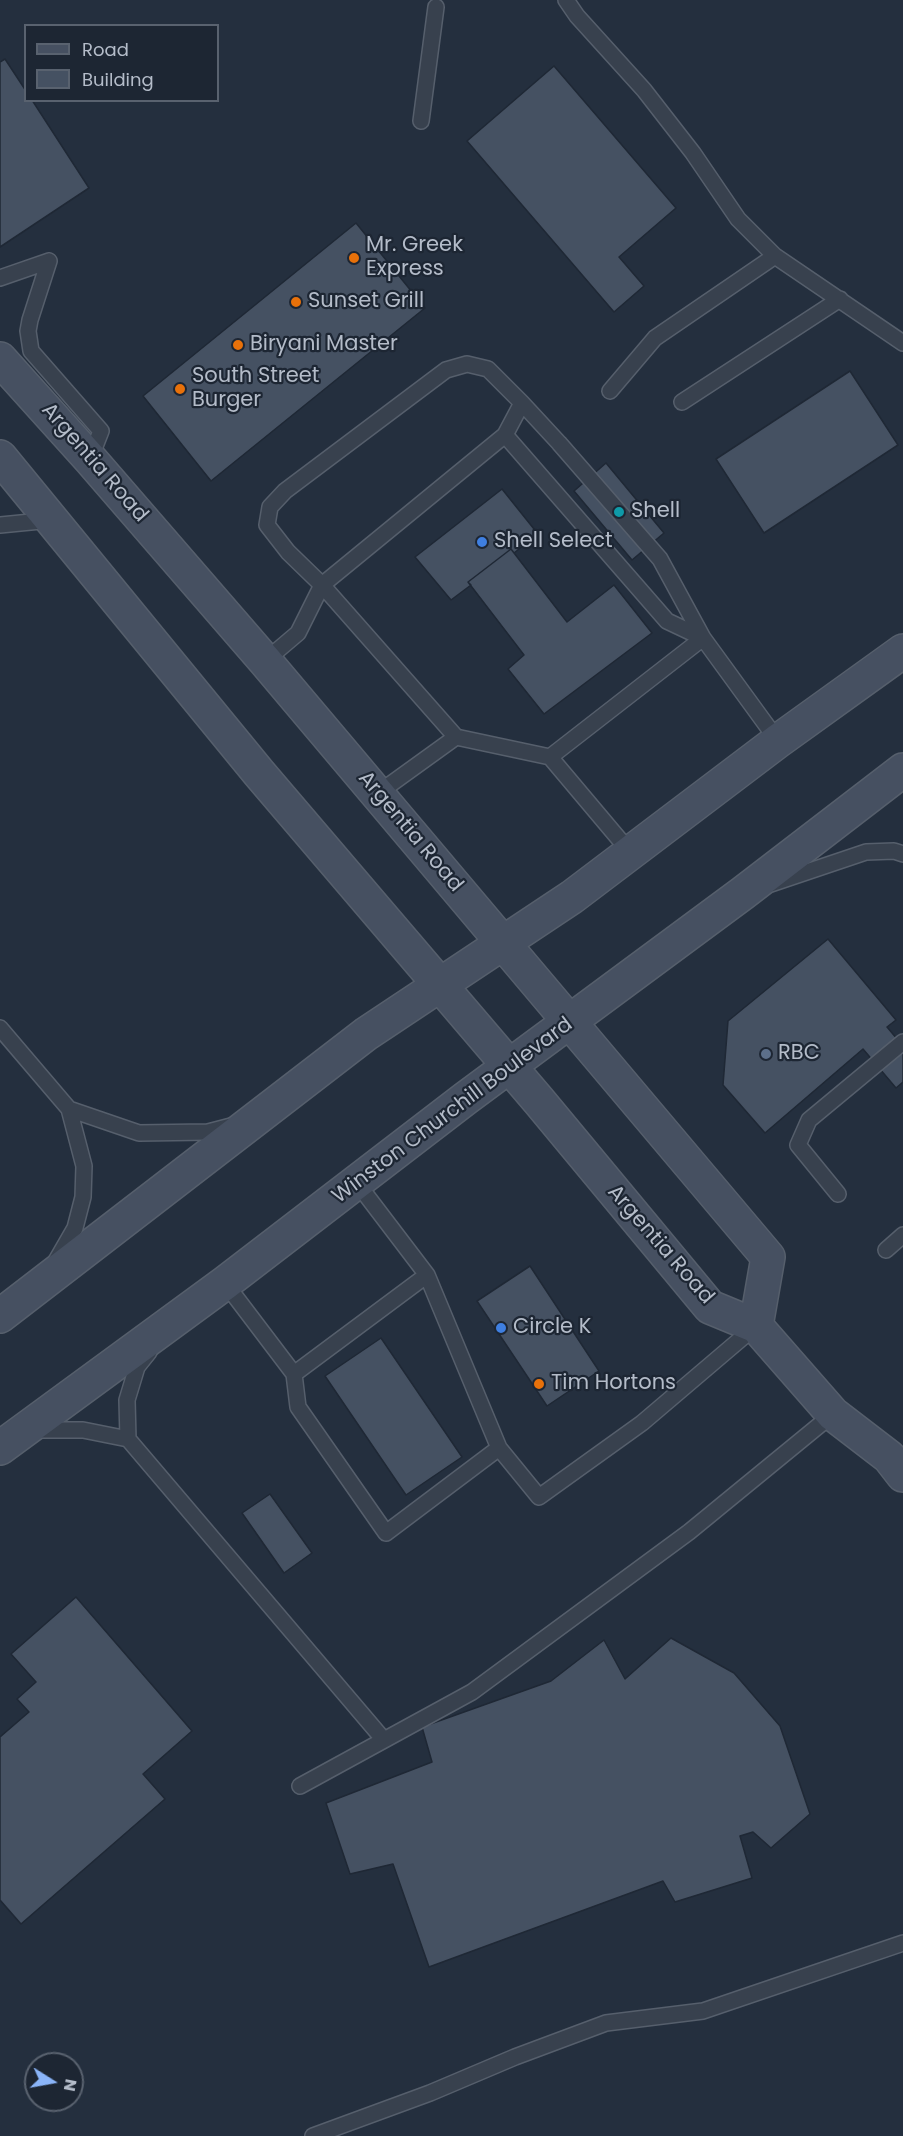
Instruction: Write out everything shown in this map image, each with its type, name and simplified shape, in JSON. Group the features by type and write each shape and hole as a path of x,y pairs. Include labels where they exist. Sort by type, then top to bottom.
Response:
{"street":[{"name":"Argentia Road","path":"0,359 265,661 768,1257 756,1326"},
{"name":"Argentia Road","path":"0,457 259,773 710,1307 756,1326 833,1414 889,1457 903,1475"},
{"path":"0,1316 366,1034 572,897 778,741 903,651"},
{"name":"Winston Churchill Boulevard","path":"12,1439 172,1323 903,770"}],"lane":[{"path":"566,0 577,16 644,90 693,153 738,219 775,256 903,343"},
{"path":"421,121 436,7"},
{"path":"610,391 655,338 775,256"},
{"path":"0,278 49,261 30,320 28,331 31,351 101,431 90,459"},
{"path":"682,402 840,299"},
{"path":"630,852 550,757 456,737 322,585 288,552 267,525 270,507 285,491 446,370 467,364 488,369 559,443 660,559 703,638 778,741"},
{"path":"265,661 298,633 322,585 505,435 522,403"},
{"path":"505,435 667,621 703,638"},
{"path":"0,525 51,520"},
{"path":"550,757 703,638"},
{"path":"377,794 456,737"},
{"path":"743,893 866,852 894,851 903,854"},
{"path":"0,1028 69,1109 84,1166 83,1197 75,1228 63,1251 38,1285"},
{"path":"838,1194 798,1145 809,1120 903,1042"},
{"path":"69,1109 139,1133 208,1132 254,1119"},
{"path":"357,1183 427,1275 499,1448 539,1497 642,1423 756,1326"},
{"path":"886,1250 903,1235"},
{"path":"294,1374 427,1275"},
{"path":"225,1283 294,1374 298,1407 386,1533 499,1448"},
{"path":"128,1439 127,1400 137,1367 172,1323"},
{"path":"300,1786 472,1692 689,1532 833,1414"},
{"path":"12,1439 83,1430 128,1439 384,1740"},
{"path":"313,2136 430,2093 515,2056 606,2024 703,2012 903,1943"}],"building":[{"path":"5,59 24,88 24,102 33,102 89,188 0,247 0,62"},
{"path":"554,66 676,208 619,257 644,286 614,312 467,141"},
{"path":"356,223 425,308 211,481 143,396"},
{"path":"850,371 898,445 764,533 716,459"},
{"name":"Shell","path":"606,463 664,533 632,560 574,491"},
{"name":"Shell Select","path":"502,489 538,534 514,553 511,549 468,582 471,585 451,600 415,557"},
{"path":"511,549 567,622 614,585 652,633 544,714 508,669 524,655 468,582"},
{"path":"828,939 896,1020 887,1027 903,1046 903,1082 896,1088 863,1049 765,1133 723,1085 728,1021"},
{"path":"530,1266 599,1371 547,1406 477,1301"},
{"path":"381,1338 462,1457 406,1495 325,1376"},
{"path":"270,1494 312,1553 284,1573 242,1513"},
{"path":"76,1597 192,1731 143,1774 165,1799 21,1924 0,1900 0,1737 29,1712 17,1699 36,1682 11,1654"},
{"path":"671,1638 734,1673 780,1726 810,1814 771,1848 753,1832 740,1836 752,1878 675,1902 663,1881 429,1967 393,1864 350,1874 326,1803 432,1762 422,1727 551,1681 604,1640 625,1679"}],"place":[{"name":"Mr. Greek Express","path":"354,258"},
{"name":"Sunset Grill","path":"296,302"},
{"name":"Biryani Master","path":"238,345"},
{"name":"South Street Burger","path":"180,389"},
{"name":"Shell","path":"619,512"},
{"name":"Shell Select","path":"482,542"},
{"name":"RBC","path":"766,1054"},
{"name":"Circle K","path":"501,1328"},
{"name":"Tim Hortons","path":"539,1384"}]}
